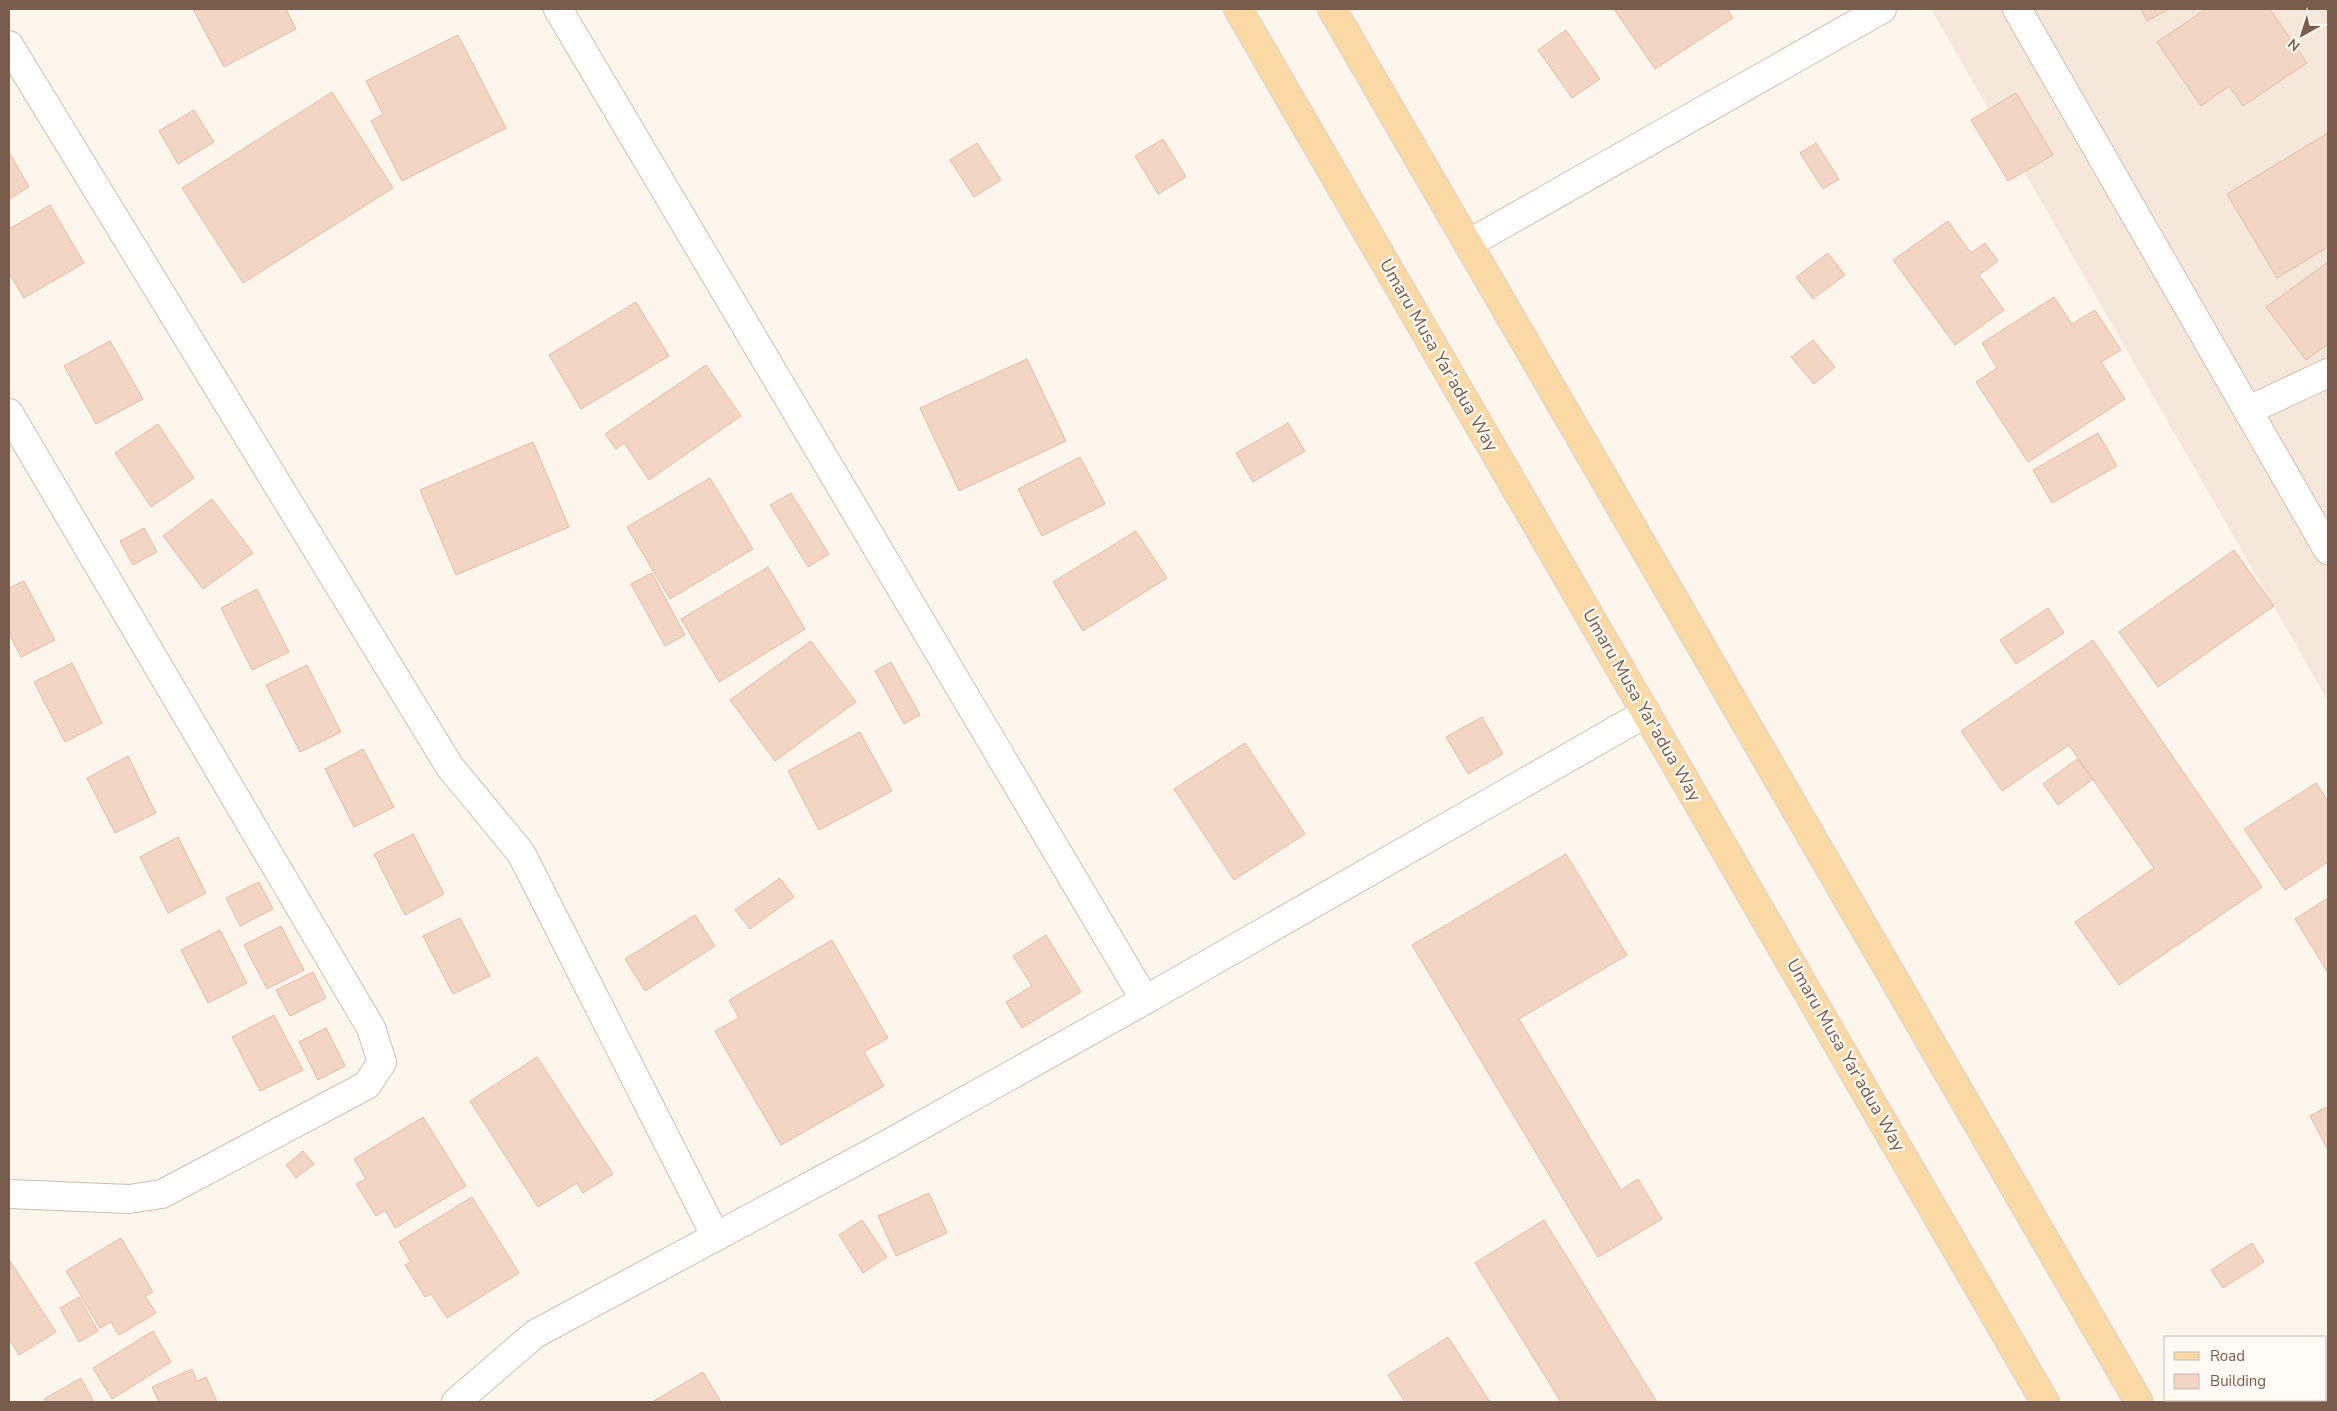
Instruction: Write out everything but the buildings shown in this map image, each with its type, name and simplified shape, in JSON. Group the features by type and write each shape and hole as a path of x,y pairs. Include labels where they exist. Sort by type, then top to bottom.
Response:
{"main road":[{"name":"Umaru Musa Yar'adua Way","path":"1238,9 2046,1402"},
{"path":"1332,9 2139,1402"}],"street":[{"path":"558,9 1145,1000"},
{"path":"1468,244 1882,9"},
{"path":"2017,9 2328,550"},
{"path":"9,45 450,767 521,853 716,1236"},
{"path":"2249,410 2328,373"},
{"path":"9,413 371,1028 382,1062 367,1085 162,1194 129,1199 9,1194"},
{"path":"456,1402 535,1334 888,1144 1145,1000 1646,713"}],"shaded area":[{"path":"1931,9 2328,9 2328,701"}]}
